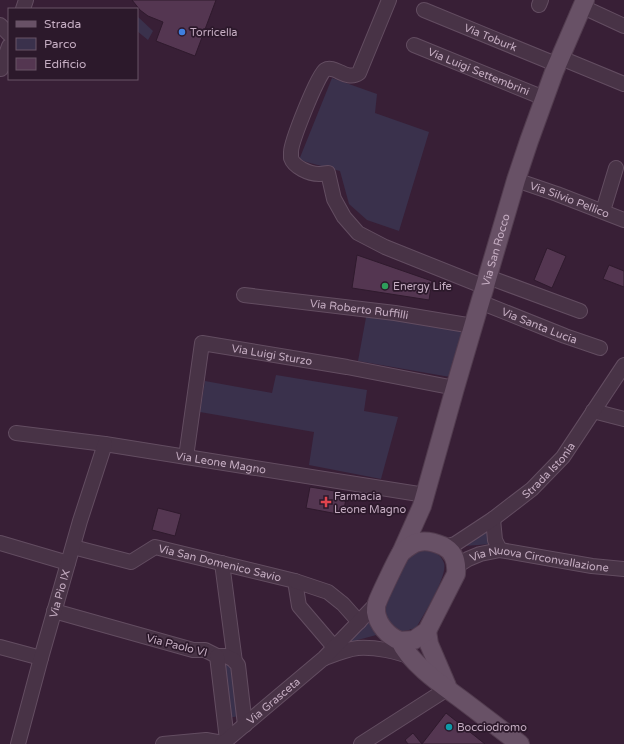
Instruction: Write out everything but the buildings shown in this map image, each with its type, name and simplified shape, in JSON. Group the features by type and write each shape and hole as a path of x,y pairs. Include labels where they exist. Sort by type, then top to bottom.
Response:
{"main road":[{"name":"Via San Rocco","path":"423,500 516,180 544,98 585,2"},
{"path":"423,500 423,526 427,541"},
{"path":"423,500 401,553 377,603 376,612 383,628 396,639 412,658 441,685 520,744"},
{"path":"396,639 414,640 422,636 427,631 456,574 457,566 456,558 445,547 427,541 418,542 401,553"},
{"path":"427,631 429,644 447,689"}],"street":[{"path":"389,0 359,73 354,76 348,76 332,69 326,69 322,73 308,102 291,151 291,158 294,163 301,168 319,174 328,173 334,199 344,217 358,233 385,248 484,289 580,311"},
{"path":"585,2 624,26"},
{"name":"Via Toburk","path":"424,10 559,62 624,84"},
{"path":"0,25 8,33"},
{"name":"Via Luigi Settembrini","path":"414,45 544,98"},
{"path":"1,69 8,49"},
{"path":"603,211 616,168"},
{"name":"Via Silvio Pellico","path":"516,180 624,220"},
{"name":"Via Santa Lucia","path":"484,289 565,336 600,348"},
{"name":"Via Roberto Ruffilli","path":"244,295 395,313 473,326"},
{"name":"Via Luigi Sturzo","path":"186,457 202,343 347,367 455,388"},
{"name":"Strada Istonia","path":"445,547 455,544 493,519 532,488 563,457 624,365"},
{"path":"593,411 624,419"},
{"name":"Via Leone Magno","path":"16,433 105,444 186,457 423,500"},
{"name":"Via Pio IX","path":"18,744 54,611 105,444"},
{"path":"493,519 495,540 500,550"},
{"path":"0,543 68,563"},
{"name":"Via San Domenico Savio","path":"73,547 131,562 155,547 295,581 299,606 334,646"},
{"name":"Via Nuova Circonvallazione","path":"457,566 480,554 500,550 592,566 624,569"},
{"path":"222,563 235,662"},
{"path":"295,581 328,592 343,604 360,622"},
{"path":"324,658 377,603"},
{"name":"Via Paolo VI","path":"54,611 193,650 205,650 218,656 224,742"},
{"path":"350,650 362,644 396,639"},
{"path":"0,647 41,658"},
{"path":"324,658 358,648 402,653 412,658"},
{"path":"218,656 226,656 238,666 245,725"},
{"name":"Via Grasceta","path":"224,742 324,658"},
{"path":"361,744 447,689"},
{"path":"163,744 206,740 224,742"}],"green space":[{"path":"138,17 153,31 148,40 138,32"},
{"path":"332,78 377,94 375,113 429,132 399,231 367,220 349,204 340,171 299,160"},
{"path":"367,312 464,330 450,377 358,361"},
{"path":"276,375 367,390 364,411 398,417 381,479 309,465 314,432 200,412 205,381 272,393"},
{"path":"489,526 492,544 464,546"},
{"path":"429,549 438,554 444,563 444,569 439,586 416,628 405,631 395,630 384,619 385,607 408,556 417,550"},
{"path":"370,615 380,634 343,644"},
{"path":"235,662 241,716 226,718 222,663"}],"place":[{"name":"Torricella","path":"182,32"},
{"name":"Energy Life","path":"385,286"},
{"name":"Farmacia Leone Magno","path":"326,502"},
{"name":"Bocciodromo","path":"449,727"}]}
